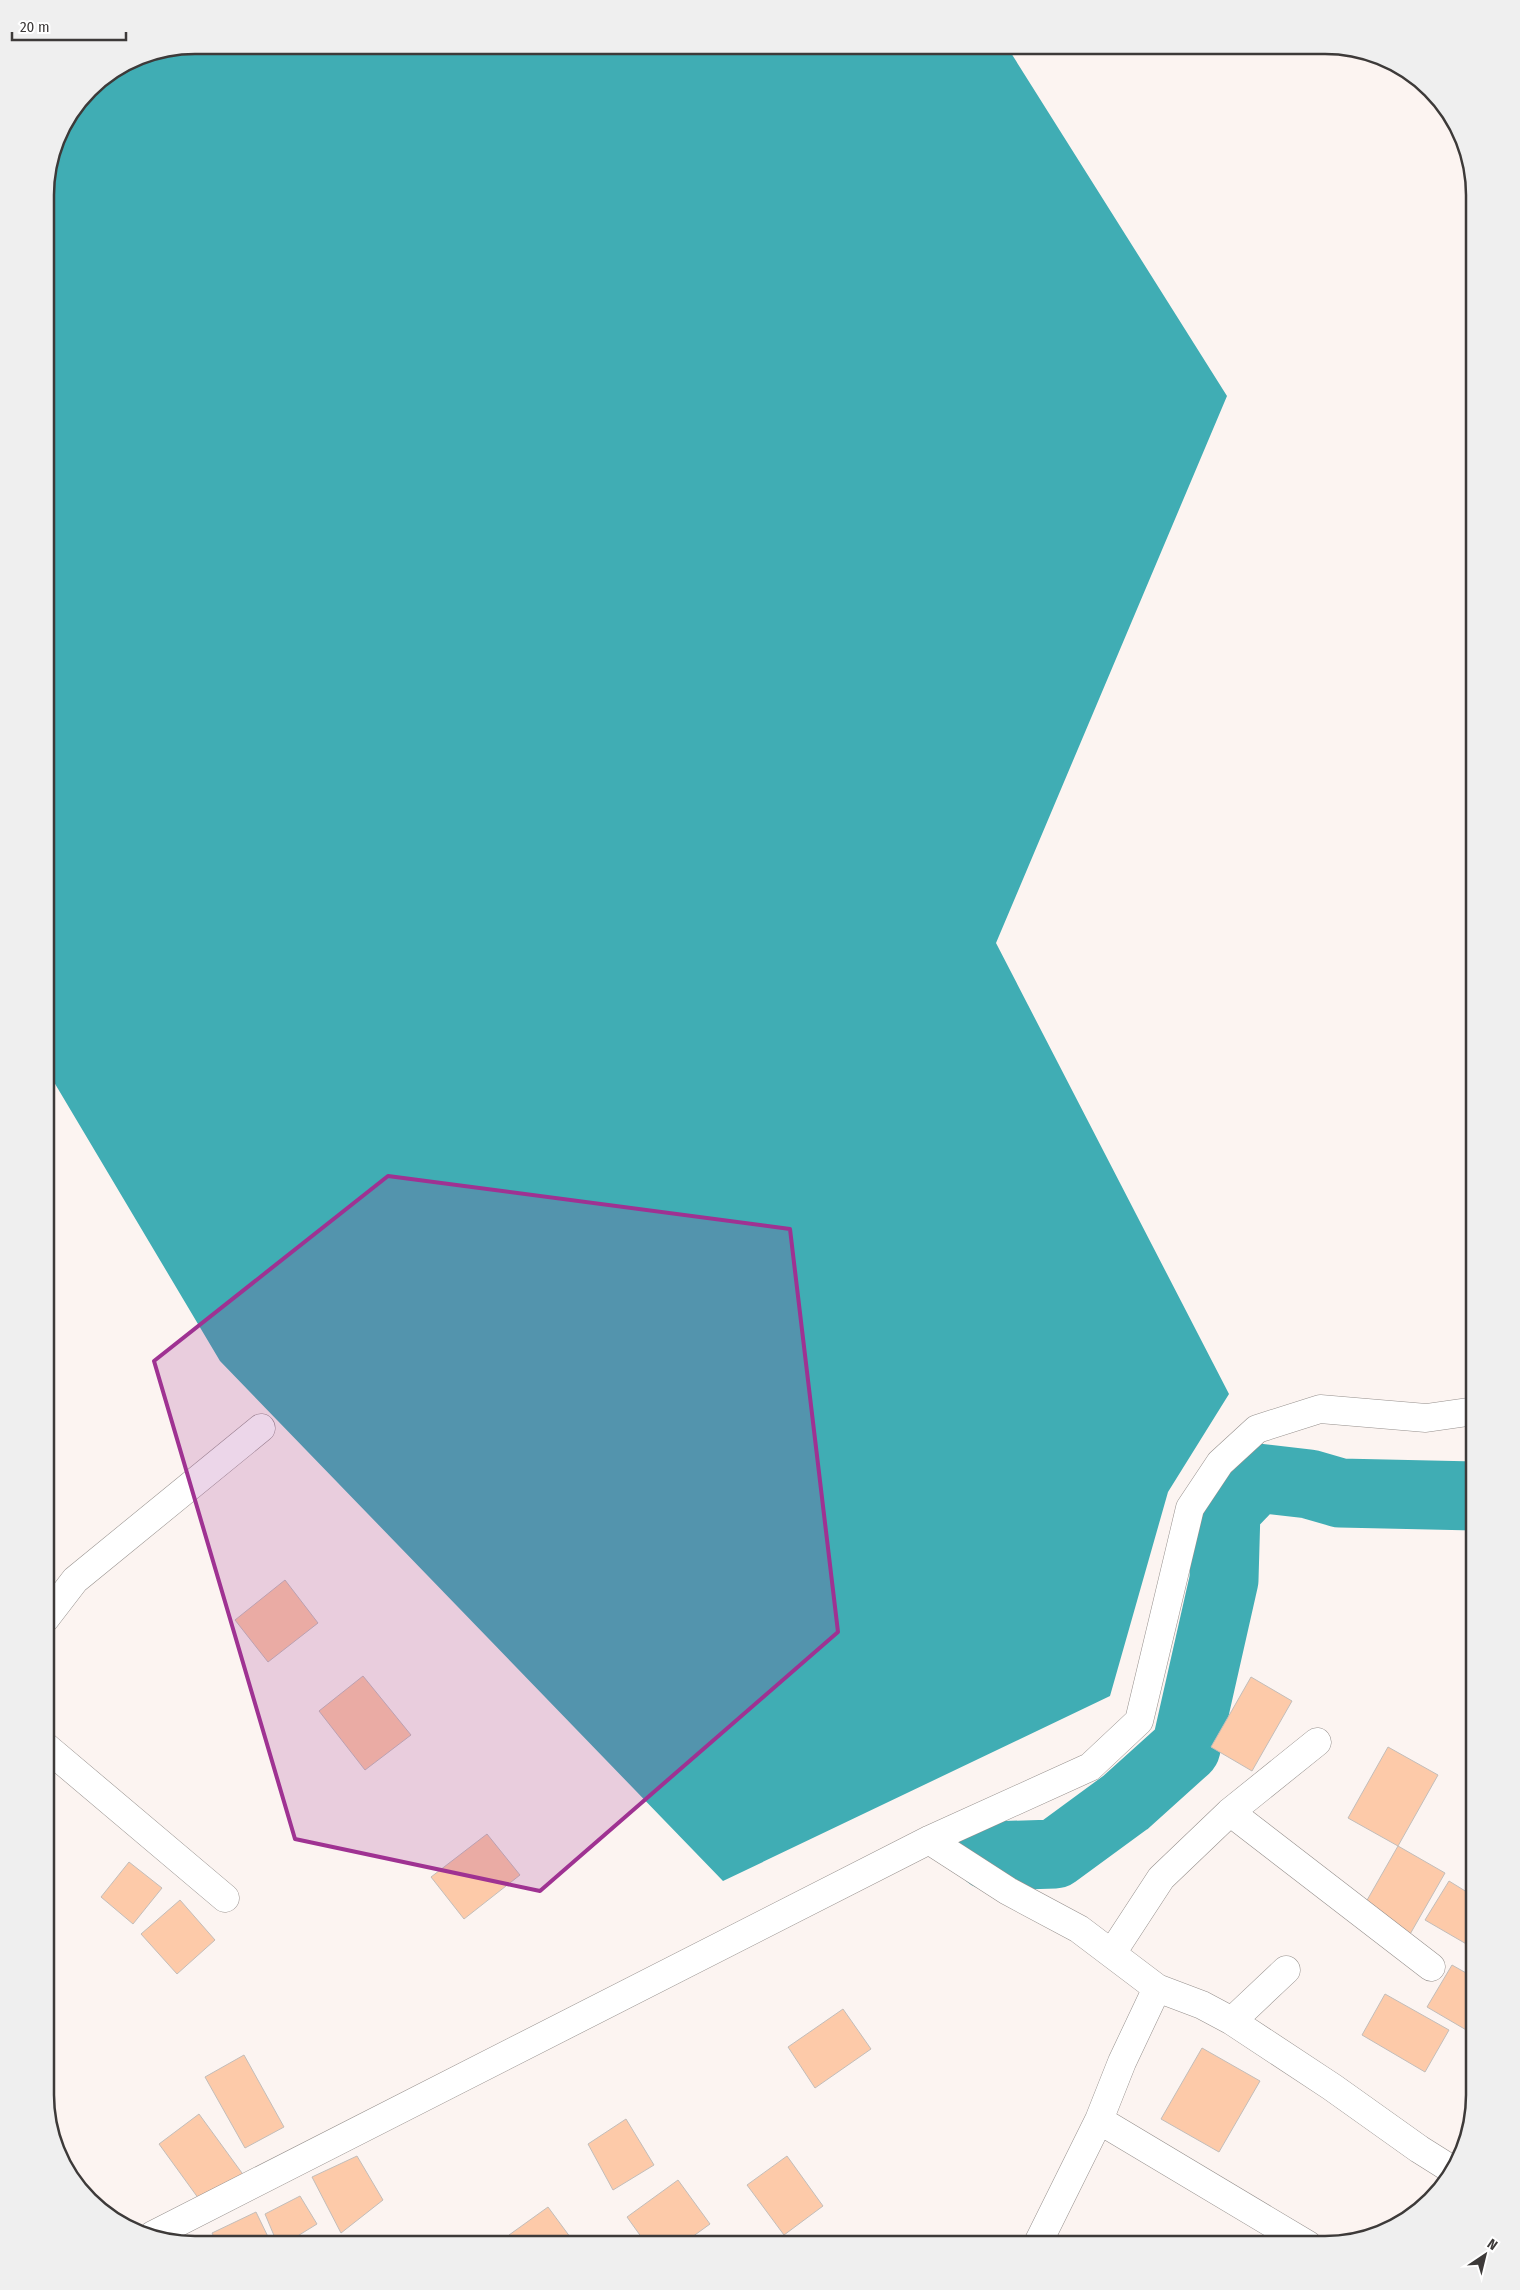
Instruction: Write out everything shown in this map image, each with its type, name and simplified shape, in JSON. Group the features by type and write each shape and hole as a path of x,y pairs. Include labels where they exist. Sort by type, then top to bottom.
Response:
{"street":[{"path":"159,2232 930,1840 1090,1767 1139,1721 1190,1508 1220,1463 1258,1430 1320,1409 1426,1418 1466,1412"},
{"path":"54,1607 75,1580 261,1428"},
{"path":"1112,1953 1161,1878 1230,1812 1316,1742"},
{"path":"54,1754 225,1898"},
{"path":"1230,1812 1431,1967"},
{"path":"930,1840 1008,1891 1079,1929 1157,1988 1202,2005 1232,2021 1447,2166"},
{"path":"1232,2021 1286,1970"},
{"path":"1041,2236 1098,2120 1122,2062 1157,1988"},
{"path":"1098,2120 1293,2236"}],"highlighted area":[{"path":"388,1176 790,1229 838,1632 540,1891 295,1839 154,1361"}],"water":[{"path":"1012,54 1227,396 996,943 1229,1394 1168,1492 1110,1696 723,1881 220,1361 54,1082 54,186 59,158 73,124 95,95 124,73 158,59 177,55"}],"building":[{"path":"285,1580 318,1623 268,1662 235,1620"},
{"path":"363,1676 411,1735 365,1770 319,1711"},
{"path":"1251,1677 1292,1701 1252,1771 1211,1747"},
{"path":"1388,1747 1438,1775 1398,1846 1348,1818"},
{"path":"487,1834 520,1875 464,1919 431,1877"},
{"path":"1398,1846 1445,1873 1409,1936 1362,1909"},
{"path":"129,1862 162,1888 133,1924 101,1897"},
{"path":"1449,1881 1466,1891 1466,1944 1425,1920"},
{"path":"180,1900 215,1940 177,1974 141,1934"},
{"path":"1452,1965 1466,1973 1466,2030 1427,2007"},
{"path":"1385,1994 1449,2030 1425,2072 1362,2035"},
{"path":"843,2009 871,2049 815,2088 788,2047"},
{"path":"1202,2048 1260,2081 1219,2152 1161,2119"},
{"path":"244,2055 284,2127 245,2148 205,2077"},
{"path":"199,2114 250,2184 204,2206 159,2144"},
{"path":"626,2119 654,2165 613,2190 588,2144"},
{"path":"357,2156 383,2200 341,2233 312,2177"},
{"path":"787,2156 823,2206 784,2235 747,2185"},
{"path":"678,2180 710,2224 693,2236 641,2236 627,2217"},
{"path":"300,2196 317,2224 298,2236 274,2236 265,2214"},
{"path":"548,2207 569,2236 510,2236"},
{"path":"256,2212 268,2236 214,2236 212,2233"}],"waterway":[{"path":"990,1856 1055,1854 1126,1802 1186,1748 1224,1580 1226,1510 1257,1478 1309,1484 1340,1493 1466,1496"}]}
